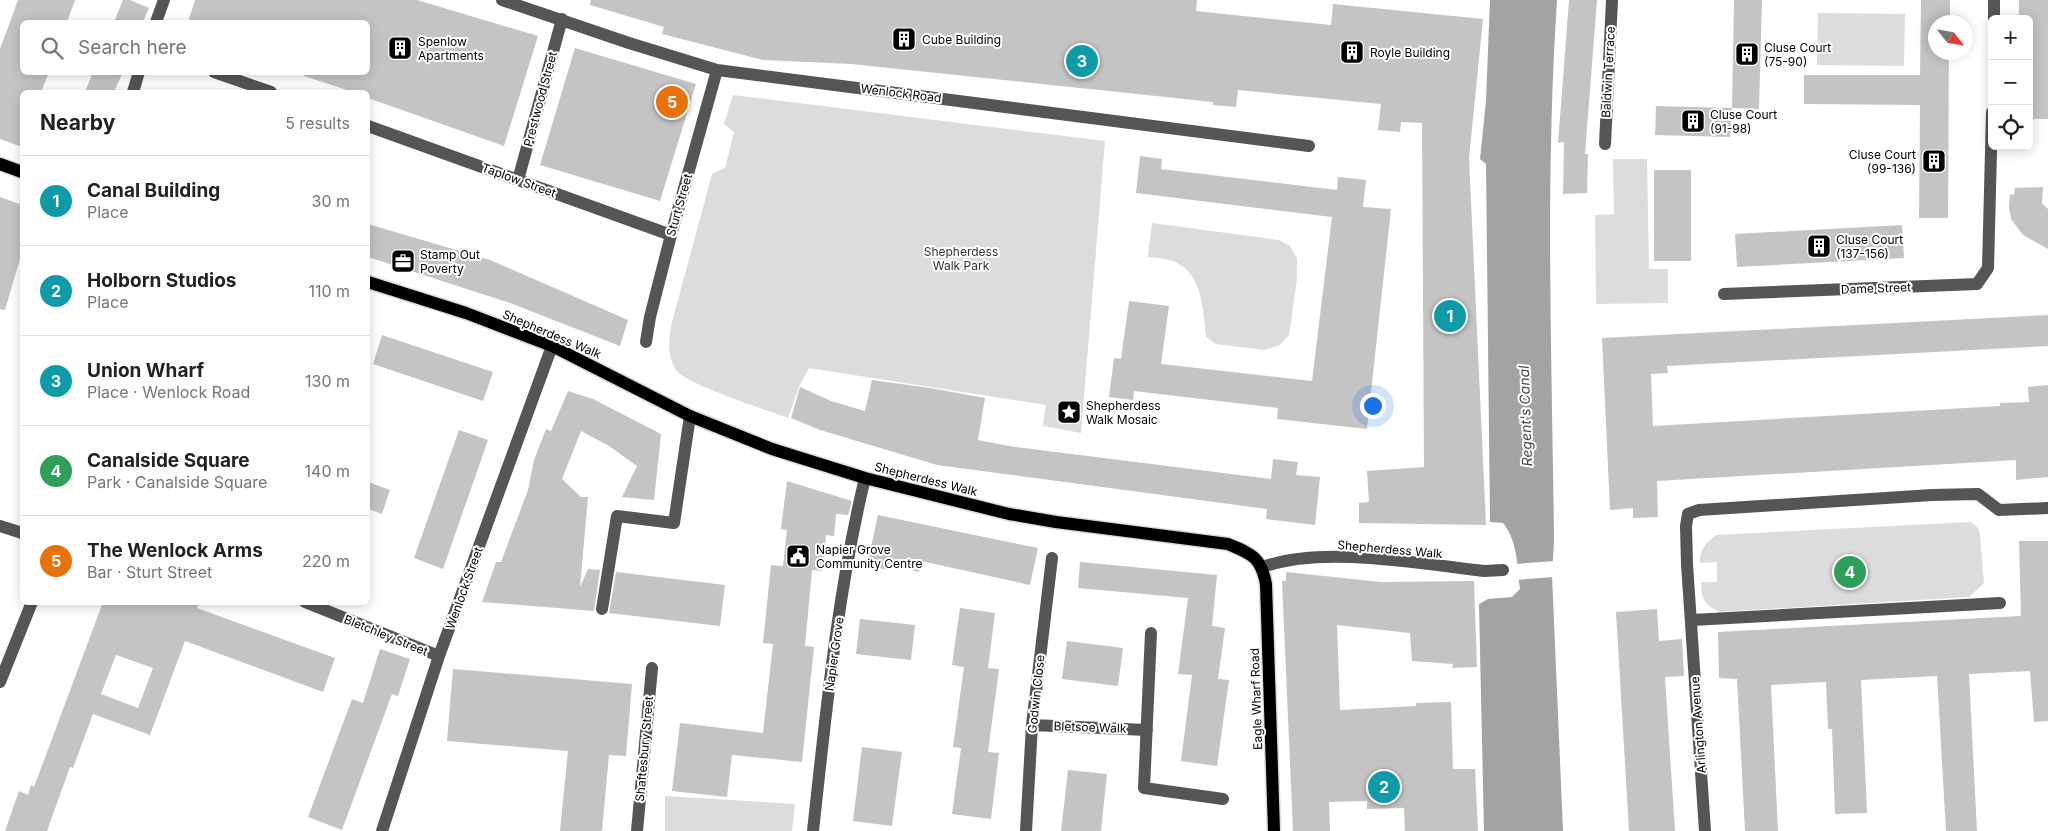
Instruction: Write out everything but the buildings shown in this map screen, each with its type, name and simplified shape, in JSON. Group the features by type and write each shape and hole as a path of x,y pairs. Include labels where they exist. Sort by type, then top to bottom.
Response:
{"main road":[{"path":"0,164 20,171"},
{"name":"Shepherdess Walk","path":"370,283 466,313 552,346 690,416 772,449 865,478 1018,516 1228,544 1248,552 1263,567"},
{"name":"Eagle Wharf Road","path":"1263,567 1266,584 1274,831"}],"street":[{"path":"157,20 164,0"},
{"name":"Wenlock Road","path":"502,0 629,43 717,70 1309,146"},
{"name":"Baldwin Terrace","path":"1605,144 1612,0"},
{"path":"1994,0 1994,15"},
{"name":"Prestwood Street","path":"518,180 562,19"},
{"name":"Sturt Street","path":"646,342 650,317 671,235 717,70"},
{"path":"134,90 139,75"},
{"path":"223,75 265,90"},
{"name":"Taplow Street","path":"370,127 671,235"},
{"name":"Dame Street","path":"1724,294 1977,284 1988,268 1991,150"},
{"name":"Wenlock Street","path":"382,831 439,656 552,346"},
{"path":"602,610 617,516 674,523 690,416"},
{"name":"Napier Grove","path":"813,831 830,673 858,506 865,478"},
{"name":"Arlington Avenue","path":"1705,831 1686,526 1688,514 1699,510 1932,495 1978,494 1999,510 2048,508"},
{"path":"0,526 20,532"},
{"name":"Shepherdess Walk","path":"1263,567 1278,561 1346,556 1484,571 1503,570"},
{"name":"Godwin Close","path":"1026,831 1032,725 1052,558"},
{"path":"1692,620 2000,603"},
{"path":"0,682 31,605"},
{"name":"Bletchley Street","path":"313,605 439,656"},
{"path":"1151,633 1144,788 1223,799"},
{"name":"Shaftesbury Street","path":"636,831 652,668"},
{"name":"Bletsoe Walk","path":"1032,725 1147,730"}],"green space":[{"path":"1818,13 1905,14 1904,66 1817,65"},
{"name":"Shepherdess Walk Park","path":"733,95 1105,141 1081,433 1043,426 1046,405 809,368 799,387 788,418 711,390 695,383 676,370 670,354 671,326 712,174 725,168 734,132 724,124"},
{"path":"1613,159 1647,159 1649,269 1668,269 1668,303 1596,304 1595,215 1614,214"},
{"path":"1152,223 1279,240 1290,246 1297,258 1297,279 1289,335 1280,345 1264,350 1216,344 1206,337 1200,294 1191,275 1175,262 1162,258 1148,257"},
{"path":"1971,522 1978,528 1980,535 1984,583 1969,597 1719,612 1710,606 1703,597 1701,582 1717,582 1717,562 1700,563 1701,554 1706,544 1716,535"},
{"path":"665,796 795,804 792,831 665,831"}],"water":[{"name":"Regent's Canal","path":"1490,0 1557,0 1553,68 1550,203 1554,541 1552,575 1563,831 1484,831 1479,604 1488,599 1512,597 1520,589 1512,538 1503,523 1490,522 1486,164 1480,159 1486,101"}],"pier":[{"path":"1555,561 1554,577 1516,580 1515,564"}],"place":[{"name":"Cube Building","path":"904,39"},
{"name":"Spenlow Apartments","path":"400,48"},
{"name":"Royle Building","path":"1352,52"},
{"name":"Cluse Court (75-90)","path":"1747,54"},
{"name":"Union Wharf","path":"1082,61"},
{"name":"The Wenlock Arms","path":"672,102"},
{"name":"Cluse Court (91-98)","path":"1693,121"},
{"name":"Cluse Court (99-136)","path":"1934,161"},
{"name":"Cluse Court (137-156)","path":"1819,246"},
{"name":"Stamp Out Poverty","path":"403,261"},
{"name":"Canal Building","path":"1450,316"},
{"name":"Shepherdess Walk Mosaic","path":"1069,412"},
{"name":"Napier Grove Community Centre","path":"798,556"},
{"name":"Canalside Square","path":"1850,572"},
{"name":"Holborn Studios","path":"1384,787"}]}
